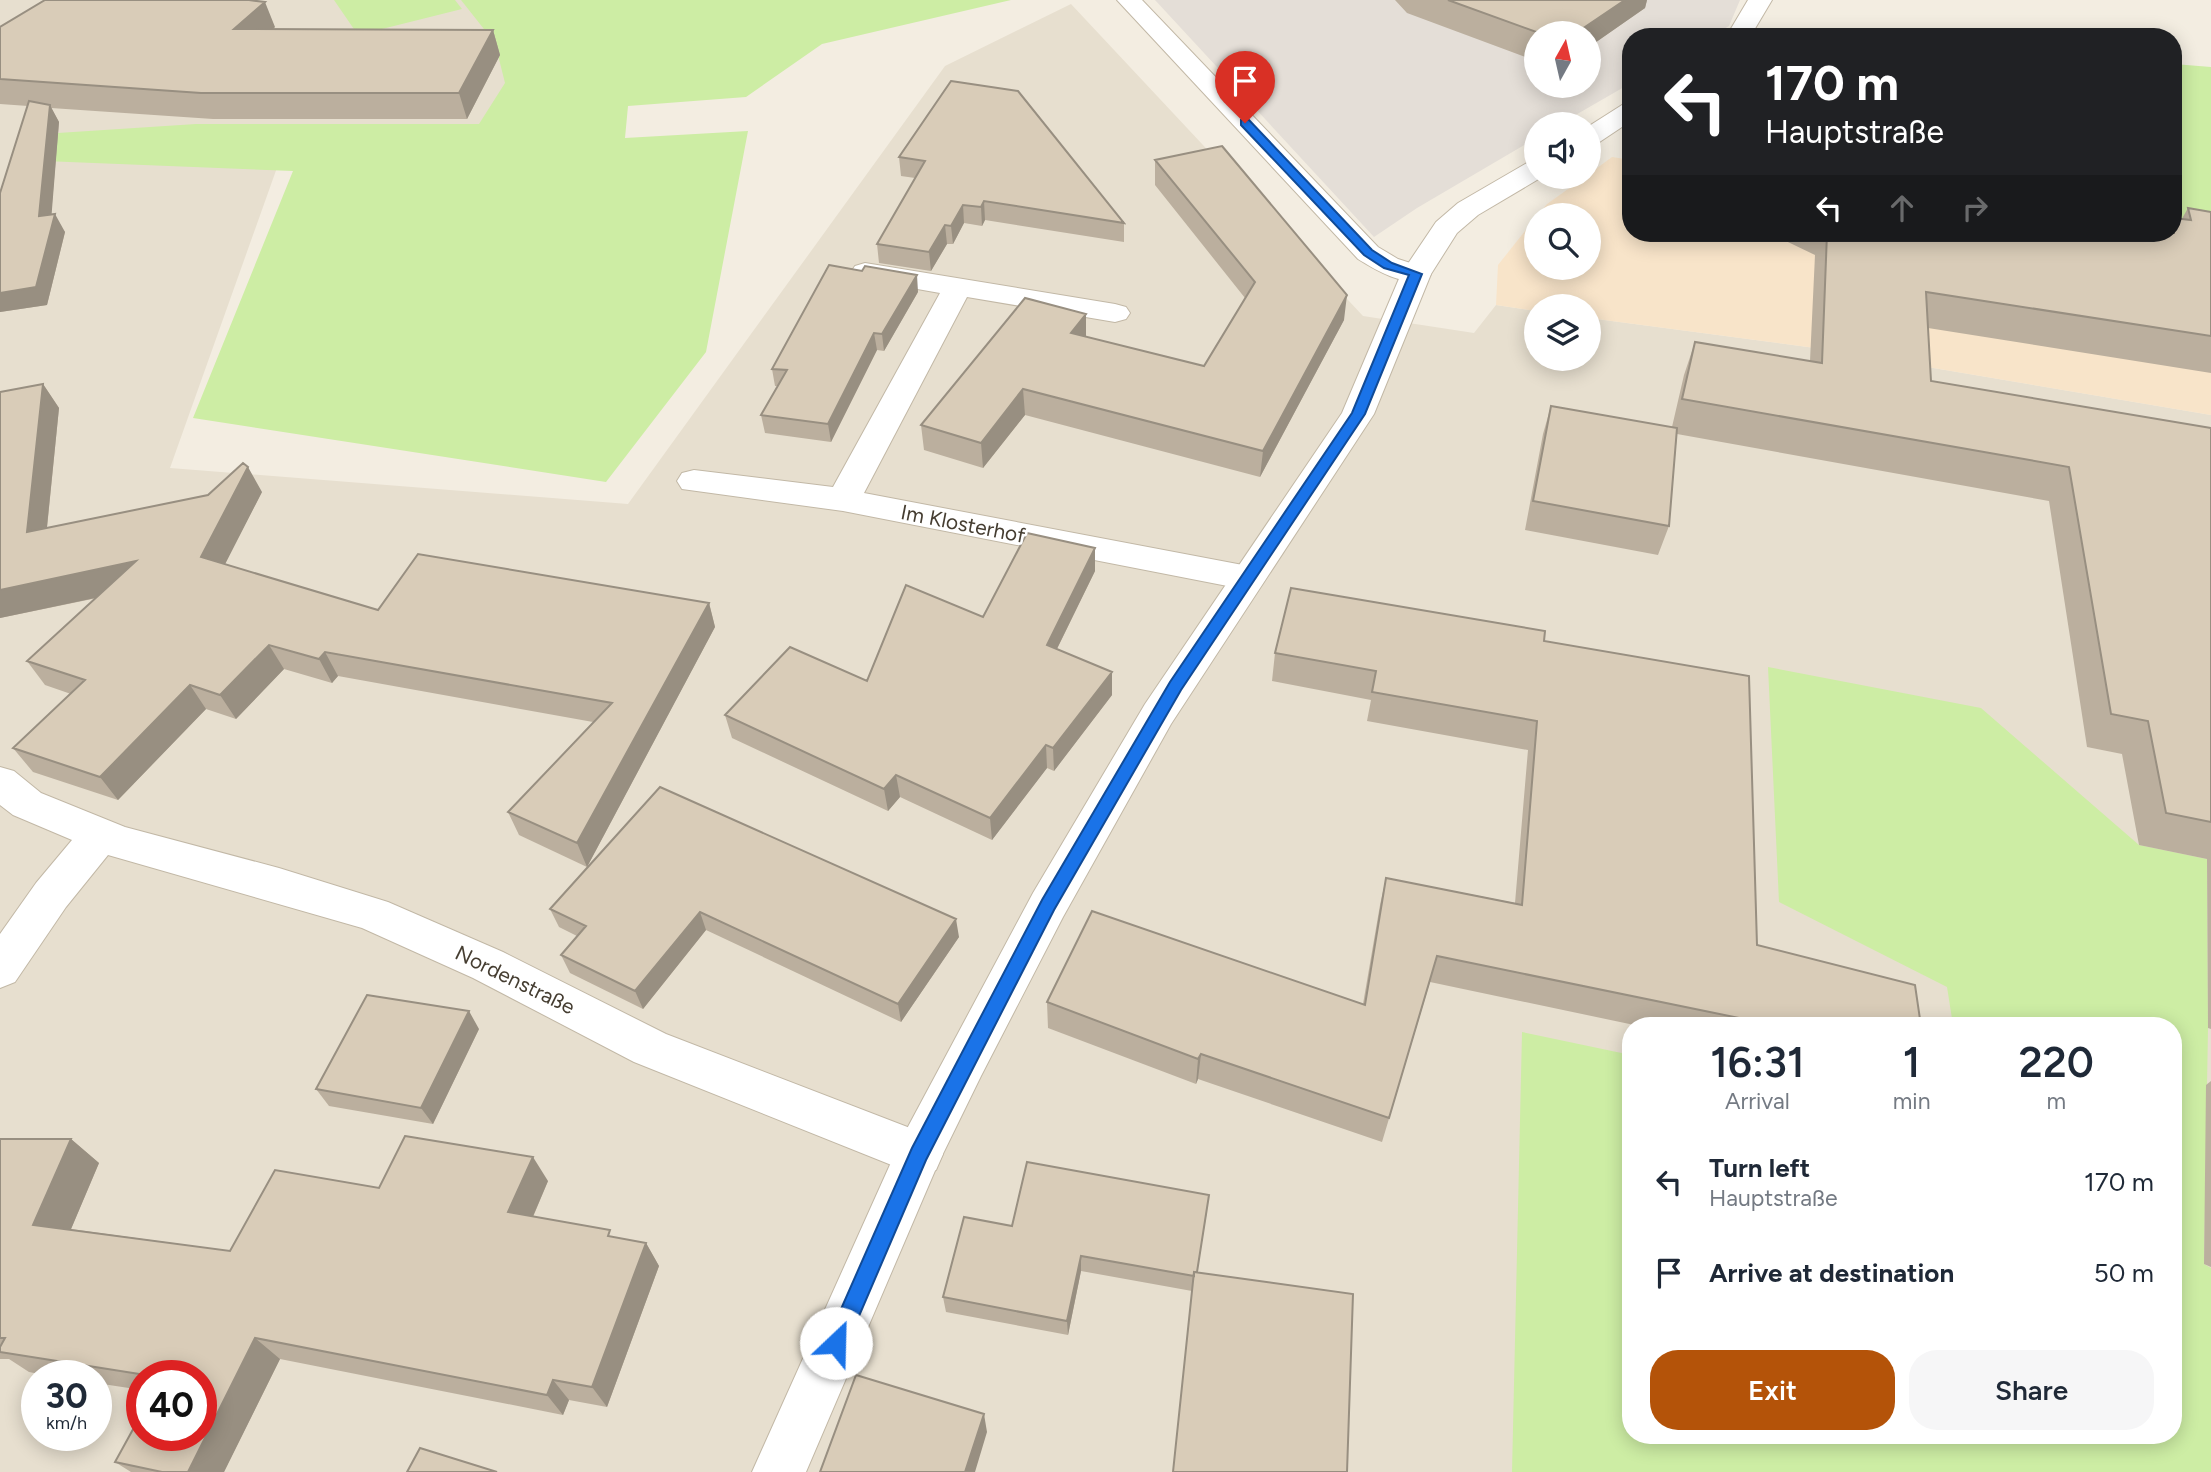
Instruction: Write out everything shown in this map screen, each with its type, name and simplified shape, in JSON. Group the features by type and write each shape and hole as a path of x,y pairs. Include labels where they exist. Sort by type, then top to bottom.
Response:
{"street":[{"path":"1129,0 1368,253 1388,265 1416,274"},
{"path":"1743,28 1760,0"},
{"path":"1601,129 1622,116"},
{"path":"779,1472 919,1154 1048,905 1170,696 1358,414 1416,274 1446,228 1468,209 1524,176"},
{"path":"841,268 1115,313"},
{"path":"843,500 958,286"},
{"name":"Im Klosterhof","path":"694,481 843,500 1248,578"},
{"name":"Nordenstraße","path":"0,782 27,804 118,842 279,885 373,914 488,965 650,1048 919,1154"},
{"path":"0,970 51,895 101,835"}],"shaded area":[{"path":"0,0 481,0 544,126 284,148 170,468 628,504 945,66 1071,4 1363,316 1474,333 1496,305 1524,309 1524,371 1601,371 1601,320 1815,348 2211,415 2211,1472 0,1472"},
{"path":"1155,0 1740,0 1729,26 1726,28 1622,28 1622,88 1581,112 1524,112 1524,145 1417,208 1374,237"},
{"path":"1612,157 1622,159 1622,242 2182,242 2182,232 2211,227 2211,415 1815,348 1601,320 1601,294 1524,294 1524,309 1496,305 1498,265 1524,232 1524,280 1601,280 1601,203 1548,203 1568,189 1601,189 1601,165"}],"green space":[{"path":"334,0 455,0 462,9 358,35"},
{"path":"461,0 1011,0 822,44 746,97 628,106 625,138 748,131 706,352 606,482 193,418 293,171 44,161 58,133 196,124 479,124 505,83 495,43"},
{"path":"2182,65 2211,67 2211,227 2182,224"},
{"path":"1768,667 1981,708 2139,845 2207,859 2208,1028 2204,1264 2211,1268 2211,1472 1512,1472 1522,1032 1622,1053 1622,1444 2182,1444 2182,1017 1952,1017 1947,987 1779,902"}],"building":[{"path":"45,0 265,2 234,29 493,30 459,93 201,93 0,79 0,27"},
{"path":"1448,0 1625,0 1594,21 1524,21 1524,28"},
{"path":"951,81 1018,91 1124,223 984,201 981,207 963,205 951,226 945,225 929,252 877,244 925,161 899,157"},
{"path":"29,101 50,105 39,216 55,214 36,287 0,293 0,193"},
{"path":"1222,146 1347,295 1263,451 1023,389 981,443 921,425 1025,298 1086,314 1071,333 1204,366 1255,282 1155,160"},
{"path":"2188,208 2211,212 2211,336 1926,292 1931,381 2211,428 2211,822 2166,813 2148,721 2111,714 2069,467 1682,399 1695,342 1822,363 1827,242 2182,242 2182,219 2191,220"},
{"path":"829,265 862,271 865,266 917,275 882,334 874,333 828,424 761,415 787,370 772,369"},
{"path":"43,384 27,532 208,495 243,463 248,467 201,557 378,610 418,554 709,603 577,843 508,812 612,703 325,652 319,659 269,645 220,695 190,685 100,777 13,748 85,680 27,661 136,561 0,590 0,392"},
{"path":"1551,406 1677,428 1669,526 1533,501"},
{"path":"1027,533 1095,548 1047,645 1112,672 1053,748 1046,745 990,818 896,775 884,789 725,715 790,647 867,681 906,585 983,617"},
{"path":"1291,588 1545,631 1544,641 1749,676 1757,945 1915,985 1920,1017 1734,1017 1437,956 1389,1118 1201,1054 1198,1059 1047,1002 1092,911 1365,1005 1386,878 1522,905 1537,721 1372,692 1376,671 1275,653"},
{"path":"660,787 956,919 898,1004 700,912 635,991 561,955 586,926 550,909"},
{"path":"367,995 469,1011 421,1108 316,1089"},
{"path":"405,1136 533,1157 508,1212 610,1230 608,1236 646,1243 592,1387 553,1380 547,1395 255,1338 217,1414 217,1360 126,1360 126,1372 112,1370 112,1360 51,1360 0,1352 5,1338 0,1338 0,1139 71,1139 33,1225 230,1251 275,1170 379,1188"},
{"path":"1027,1162 1209,1195 1197,1272 1194,1272 1194,1276 1081,1256 1067,1321 943,1297 964,1217 1012,1226"},
{"path":"1194,1272 1353,1294 1347,1472 1173,1472"},
{"path":"856,1375 984,1414 965,1472 820,1472"},
{"path":"126,1442 126,1451 198,1451 188,1472 162,1472 115,1462"},
{"path":"420,1448 497,1472 407,1472"}],"route":[{"path":"836,1343 919,1154 1048,905 1175,686 1358,414 1416,274 1388,265 1368,253 1245,123"}]}
